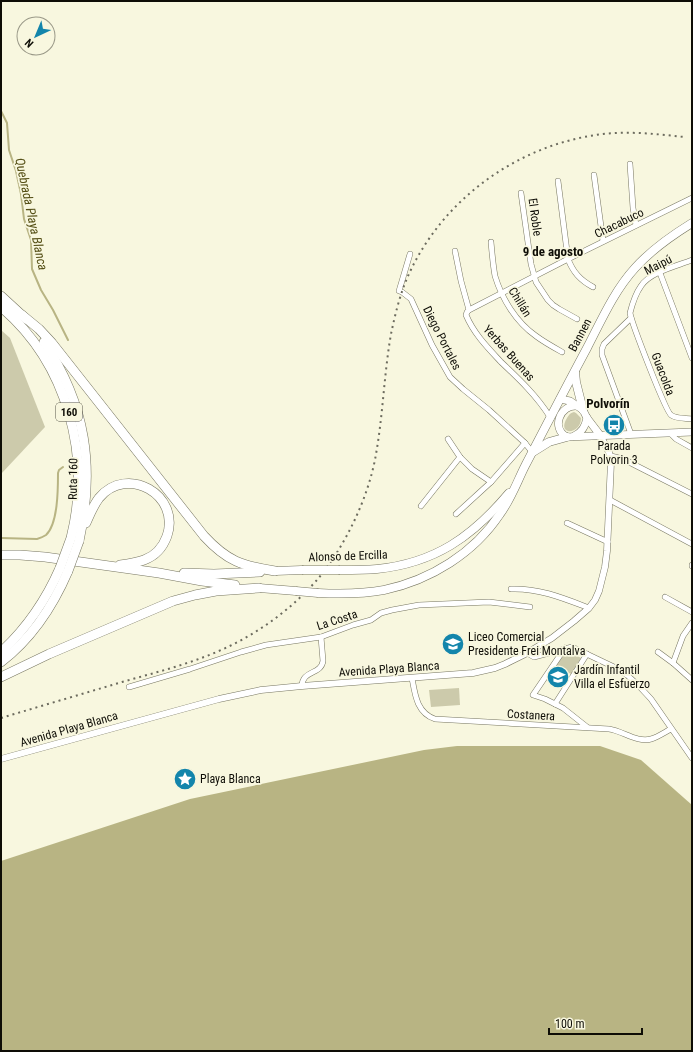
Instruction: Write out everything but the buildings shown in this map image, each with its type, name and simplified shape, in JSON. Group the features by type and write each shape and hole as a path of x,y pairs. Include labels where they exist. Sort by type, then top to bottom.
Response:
{"highway":[{"name":"Ruta 160","path":"1,296 40,336 56,362 73,398 80,422 85,447 87,472 84,514 55,598 41,620 25,640 1,662"},
{"name":"Ruta 160","path":"1,307 20,324 37,345 55,377 68,410 76,442 79,473 75,539"},
{"path":"22,316 39,329 52,343 210,542 221,553 232,560 247,566 275,571"},
{"path":"75,539 100,497 108,490 122,484 132,484 143,486 156,494 165,505 169,516 169,528 163,545 156,553 146,559 134,563 107,566"},
{"path":"1,555 33,555 159,573 202,581 259,588"},
{"name":"Ruta 160","path":"1,652 27,624 64,570"},
{"path":"159,573 214,574 275,571"},
{"path":"1,677 49,654 173,601 211,592 259,588"},
{"path":"1,648 14,639"}],"main road":[{"name":"Bannen","path":"517,481 612,301 629,276 655,249 669,238 692,224"},
{"path":"575,371 580,408"},
{"path":"560,399 570,401 580,408 600,435"},
{"path":"559,430 558,422 563,412 570,406 580,408"},
{"path":"550,417 561,433 570,436 692,432"},
{"path":"532,452 549,442 578,434 583,429 587,418"},
{"path":"259,588 318,593 361,593 383,590 405,584 437,570 465,553 487,531 505,506 517,481"},
{"name":"Alonso de Ercilla","path":"275,571 376,569 399,566 421,560 460,540 480,524 499,504 517,481"}],"street":[{"path":"630,164 633,208 636,225"},
{"path":"594,175 603,242"},
{"path":"558,181 568,259 579,278 593,287"},
{"name":"El Roble","path":"521,193 534,276 548,300 577,320"},
{"name":"Chacabuco","path":"469,310 534,276 692,198"},
{"name":"Chillán","path":"490,242 494,271 502,293 511,310 522,325 540,339 562,352"},
{"name":"Yerbas Buenas","path":"455,251 469,310 467,317 481,340 537,399 550,417"},
{"name":"Diego Portales","path":"410,254 399,291 411,299 443,366 450,377 489,410 525,443 532,452"},
{"name":"Maipú","path":"631,318 630,311 641,286 651,277 660,272 692,260"},
{"path":"660,272 692,358"},
{"path":"631,318 604,344 601,351 631,434"},
{"name":"Guacolda","path":"631,318 667,411 673,417 690,417"},
{"path":"670,433 676,439 692,448"},
{"name":"Avenida Playa Blanca","path":"1,759 229,696 302,686 466,674 484,671 505,664 527,653 552,638 574,621 595,600 600,587 605,567 608,542 612,466 611,456 600,435"},
{"path":"448,439 460,457 472,469 491,482"},
{"path":"456,514 491,482 525,443"},
{"path":"611,456 624,459 692,494"},
{"path":"421,506 460,457"},
{"path":"610,500 692,544"},
{"path":"567,523 608,542"},
{"path":"512,589 527,589 550,594 588,608"},
{"path":"665,597 692,612"},
{"name":"La Costa","path":"129,687 266,645 321,637 370,620 383,612 419,605 489,602 530,607"},
{"path":"673,663 683,636 692,623"},
{"path":"302,686 304,678 323,665 321,637"},
{"path":"527,653 534,657 572,647 614,667 627,675 651,699 692,758"},
{"path":"565,648 533,695 563,708 588,728"},
{"path":"658,652 692,680"},
{"path":"555,704 587,654"},
{"name":"Costanera","path":"412,678 420,708 428,716 435,719 615,730 635,738 645,740 656,737 671,729"}],"shaded area":[{"path":"1,330 10,338 45,427 1,474"},
{"path":"574,412 581,418 580,424 577,428 570,431 565,428 564,424 569,415"},
{"path":"566,649 581,658 571,674 556,666"},
{"path":"459,688 460,705 431,707 429,690"},
{"path":"457,746 600,746 641,760 692,805 692,1051 1,1051 1,861 190,799 424,750"}],"waterway":[{"name":"Quebrada Playa Blanca","path":"1,111 7,123 9,150 16,171 24,219 31,240 32,269 41,290 68,340"},
{"name":"Quebrada Playa Blanca","path":"1,538 37,539 46,535 53,523 57,497 58,473 63,467"}],"railway":[{"path":"1,718 174,667 220,651 265,626 292,605 316,581 336,554 354,522 361,505 368,487 376,454 391,334 398,305 408,276 423,248 441,222 463,199 487,180 514,163 542,149 572,140 613,133 654,134 684,137"}],"place":[{"name":"Parada Polvorin 3","path":"614,425"},
{"name":"Liceo Comercial Presidente Frei Montalva","path":"453,644"},
{"name":"Jardín Infantil Villa el Esfuerzo","path":"558,677"},
{"name":"Playa Blanca","path":"185,779"}],"district":[{"name":"9 de agosto","path":"553,251"},
{"name":"Polvorín","path":"608,403"}]}
